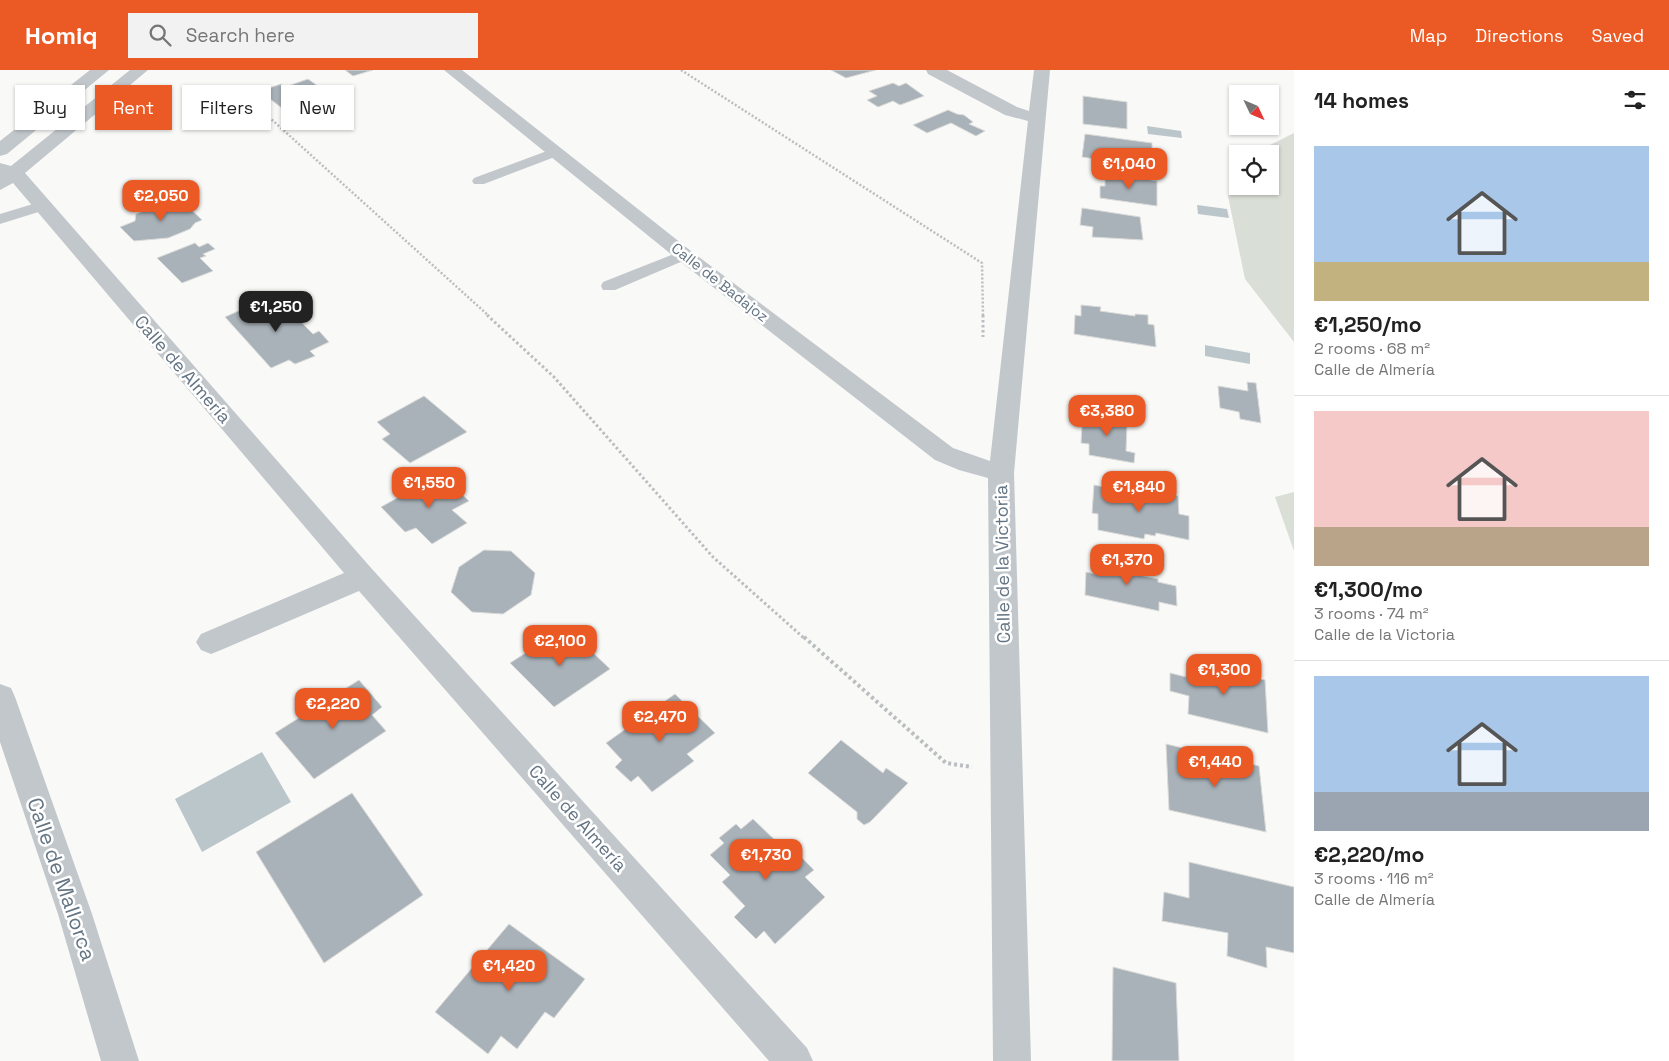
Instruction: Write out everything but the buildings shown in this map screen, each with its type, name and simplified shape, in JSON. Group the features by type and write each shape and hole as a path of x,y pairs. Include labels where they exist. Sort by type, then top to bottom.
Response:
{"street":[{"path":"3,169 101,70"},
{"path":"3,169 140,70"},
{"name":"Calle de Badajoz","path":"452,70 684,255 944,454 968,464 1001,473"},
{"path":"934,70 1011,111 1036,118"},
{"name":"Calle de la Victoria","path":"1012,1061 1001,473 1042,70"},
{"name":"Calle de Almería","path":"3,169 43,206 362,576 794,1061"},
{"path":"211,642 342,587 362,576"},
{"name":"Calle de Mallorca","path":"0,697 75,914 120,1061"}],"lane":[{"path":"479,180 555,152"},
{"path":"0,219 43,206"},
{"path":"609,286 684,255"}],"path":[{"path":"681,70 982,263 983,346"},
{"path":"271,119 426,258 554,377 713,558 946,764 977,768"}],"shaded area":[{"path":"1147,126 1181,131 1182,138 1148,134"},
{"path":"1294,133 1294,342 1245,279 1228,196 1229,194 1279,195 1279,145 1270,145"},
{"path":"1197,205 1227,209 1229,218 1198,214"},
{"path":"1205,345 1250,353 1250,364 1205,356"},
{"path":"1294,492 1294,551 1275,497"},
{"path":"262,752 291,802 202,852 175,799"}]}
